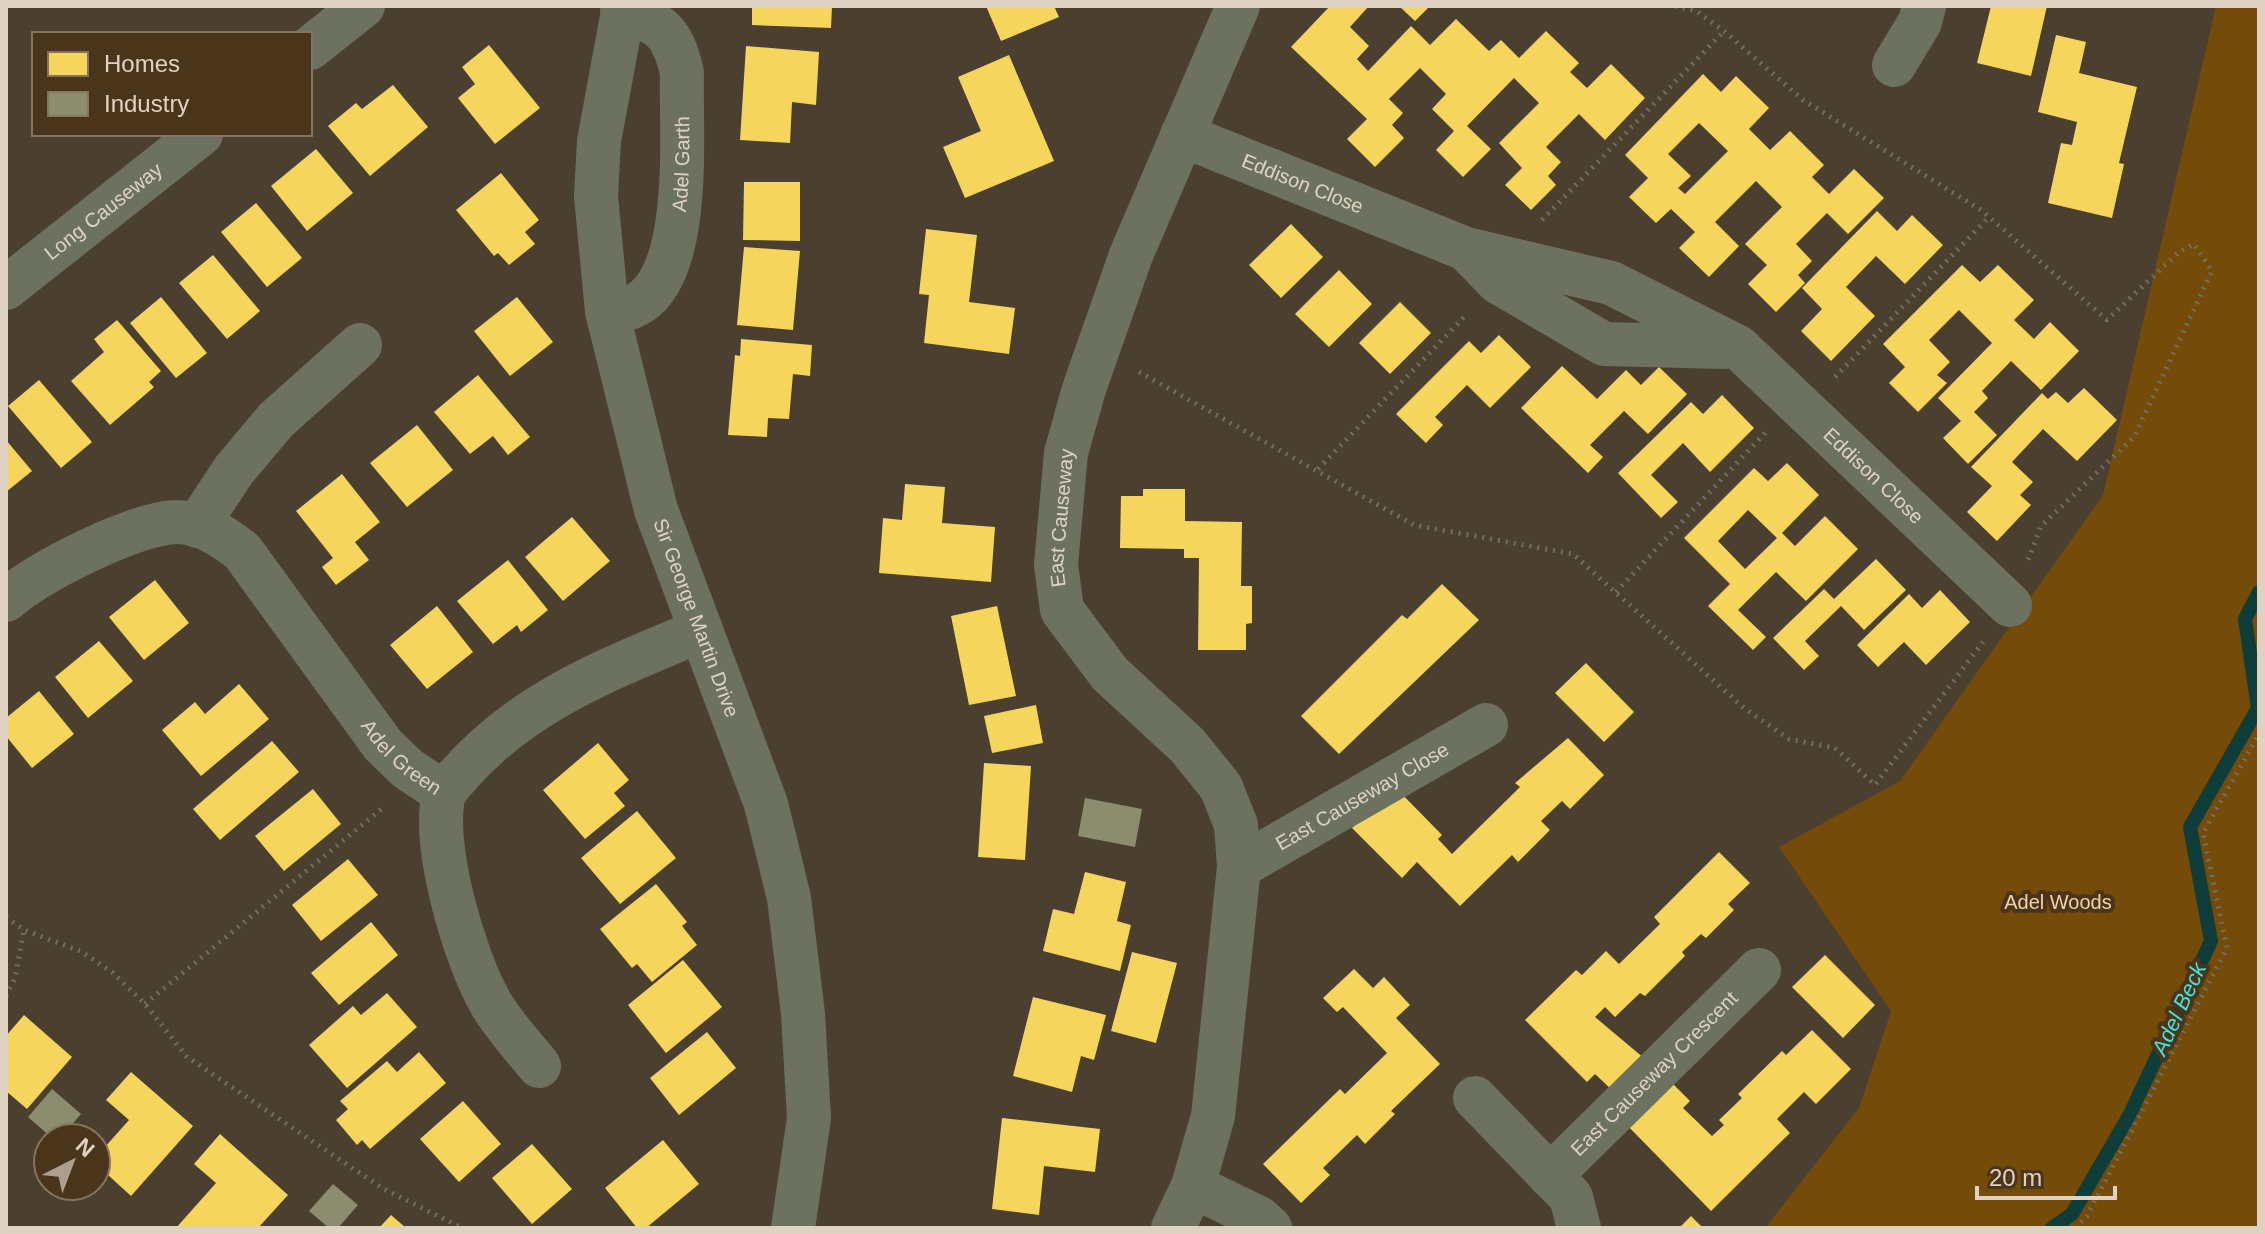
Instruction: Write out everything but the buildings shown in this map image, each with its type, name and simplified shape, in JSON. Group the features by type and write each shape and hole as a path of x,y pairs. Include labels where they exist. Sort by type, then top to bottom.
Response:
{"street":[{"path":"312,46 363,6"},
{"name":"East Causeway","path":"1173,1228 1193,1186 1213,1116 1239,867 1236,825 1221,787 1187,745 1110,674 1062,610 1056,565 1066,453 1097,350 1131,255 1238,6"},
{"path":"1894,65 1920,22 1924,6"},
{"name":"Sir George Martin Drive","path":"623,9 599,141 596,196 607,311 656,510 766,804 789,898 803,1014 809,1118 793,1228"},
{"name":"Adel Garth","path":"607,311 632,307 652,292 668,266 678,236 682,73 677,52 665,30 649,19 623,9"},
{"name":"Eddison Close","path":"1182,135 1490,263 1604,344 1738,347"},
{"name":"Long Causeway","path":"6,288 198,136"},
{"name":"Eddison Close","path":"1490,263 1611,283 1738,347 2010,605"},
{"path":"197,526 234,470 276,420 360,345"},
{"name":"Adel Green","path":"6,600 34,579 142,528 177,522 215,531 242,551 383,745 432,785 525,715 586,678 699,631"},
{"name":"East Causeway Close","path":"1239,867 1486,725"},
{"path":"432,785 439,812 439,840 474,972 492,1006 539,1066"},
{"name":"East Causeway Crescent","path":"1550,1176 1759,970"},
{"path":"1475,1098 1571,1197 1579,1228"},
{"path":"1193,1186 1259,1218 1270,1228"}],"path":[{"path":"1097,350 1318,469 1414,525 1573,554 1744,708 1789,739 1835,748 1875,785 2010,605 2041,526 2134,437 2212,271 2194,244 2179,252 2107,320 1989,217 1803,100 1724,31 1696,11 1675,6"},
{"path":"1318,469 1490,263 1724,31"},
{"path":"1616,592 1989,217"},
{"path":"2075,1228 2087,1216 2227,948 2203,833 2259,734"},
{"path":"145,1004 432,785"},
{"path":"6,917 24,930 80,951 112,972 145,1004 187,1057 382,1188 462,1228"},
{"path":"6,996 15,978 24,930"}],"green space":[{"name":"Adel Woods","path":"2216,6 2259,6 2259,1228 1765,1228 1859,1108 1891,1011 1779,847 1900,781 2103,495"}],"waterway":[{"name":"Adel Beck","path":"2052,1228 2072,1214 2130,1114 2211,941 2190,827 2258,708 2245,619 2259,592"}]}
